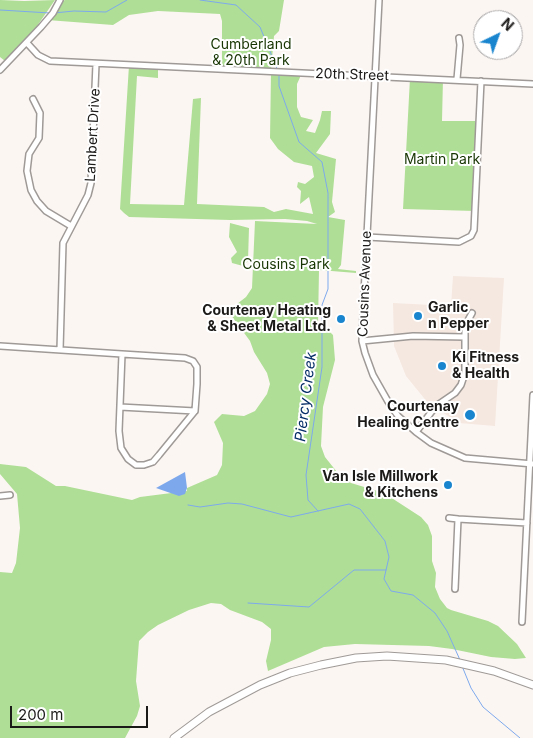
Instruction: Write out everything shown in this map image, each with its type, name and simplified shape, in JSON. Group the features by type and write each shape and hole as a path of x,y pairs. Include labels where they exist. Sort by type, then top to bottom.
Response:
{"main road":[{"path":"174,738 209,712 260,685 321,664 356,658 387,656 446,660 494,671 533,685"}],"street":[{"path":"2,67 27,43 53,13 60,0"},
{"name":"Cousins Avenue","path":"379,0 362,341 373,375 398,416 431,443 465,458 531,464"},
{"path":"457,79 459,38"},
{"name":"20th Street","path":"27,43 38,55 50,61 533,84"},
{"name":"Lambert Drive","path":"60,350 63,244 88,195 91,184 96,64"},
{"path":"367,238 459,242 471,236 474,230 481,81"},
{"path":"33,98 40,113 39,138 29,154 27,171 31,190 37,201 46,211 71,226"},
{"path":"416,432 436,406 455,393 461,385 465,373 466,326 472,313"},
{"path":"362,341 413,336 465,337"},
{"path":"0,346 185,358 193,361 197,367 195,411 159,455 152,462 144,465 136,465 128,459 122,448 119,431 122,354"},
{"path":"522,622 533,395"},
{"path":"120,407 195,411"},
{"path":"0,496 10,495"},
{"path":"449,518 526,524"},
{"path":"455,589 458,519"}],"shaded area":[{"path":"453,276 504,278 495,426 459,423 428,403 406,376 394,346 393,303 451,306"}],"green space":[{"path":"0,0 55,0 35,29 5,61 0,57"},
{"path":"65,0 284,0 279,31 274,36 271,71 302,73 297,84 297,107 301,117 313,120 306,131 315,133 322,111 331,111 330,134 316,153 336,159 332,202 335,212 328,217 345,220 341,265 338,269 356,271 356,273 319,270 318,326 328,330 333,335 335,360 323,407 321,446 325,457 341,477 351,483 384,493 421,517 428,525 432,536 432,561 436,573 435,587 440,599 451,610 488,621 498,626 517,644 526,658 491,657 429,646 355,644 324,647 268,671 266,661 271,640 271,629 262,622 230,610 221,604 211,603 189,610 158,625 139,641 136,681 140,706 137,716 125,738 0,738 0,572 12,573 16,563 20,528 17,494 0,474 0,464 26,467 56,486 65,486 132,500 140,497 187,491 187,488 217,475 222,465 223,443 214,422 222,414 244,416 255,411 267,394 270,384 267,373 254,352 250,341 228,311 246,297 252,288 255,221 317,224 285,219 230,220 129,217 124,213 120,209 129,65 158,67 158,78 137,76 130,204 184,205 193,99 201,98 197,204 264,207 274,212 286,209 313,214 309,197 300,204 301,191 297,187 298,182 305,184 314,177 312,166 294,162 278,149 270,138 271,72 222,69 222,21 220,14 158,11 129,15 113,25 47,20 59,3"},
{"name":"Martin Park","path":"410,78 443,79 442,121 475,121 478,148 475,211 403,209"},
{"path":"230,223 249,228 248,261 243,266 232,263 231,258 237,252 229,237"}],"water":[{"path":"185,472 187,488 185,494 179,496 156,488"}],"waterway":[{"name":"Piercy Creek","path":"54,13 74,11 106,12 127,0"},
{"name":"Piercy Creek","path":"200,0 236,5 260,27 278,71"},
{"name":"Piercy Creek","path":"0,10 50,13"},
{"name":"Piercy Creek","path":"279,75 279,86 299,142 322,162 328,193 328,289 322,305 322,367 306,475 308,500 318,511"},
{"name":"Piercy Creek","path":"188,505 200,507 228,503 242,504 291,517 349,504 360,509 385,541 389,557 384,579 391,591 413,595 435,613 447,631 460,660"},
{"path":"248,603 309,607 354,570 386,570"},
{"name":"Piercy Creek","path":"462,666 471,688 483,707 520,738"}],"place":[{"name":"Garlic n Pepper","path":"418,316"},
{"name":"Courtenay Heating & Sheet Metal Ltd.","path":"341,319"},
{"name":"Ki Fitness & Health","path":"442,366"},
{"name":"Courtenay Healing Centre","path":"470,415"},
{"name":"Van Isle Millwork & Kitchens","path":"448,485"}],"park label":[{"name":"Cumberland & 20th Park","path":"251,54"},
{"name":"Cousins Park","path":"286,265"}]}
